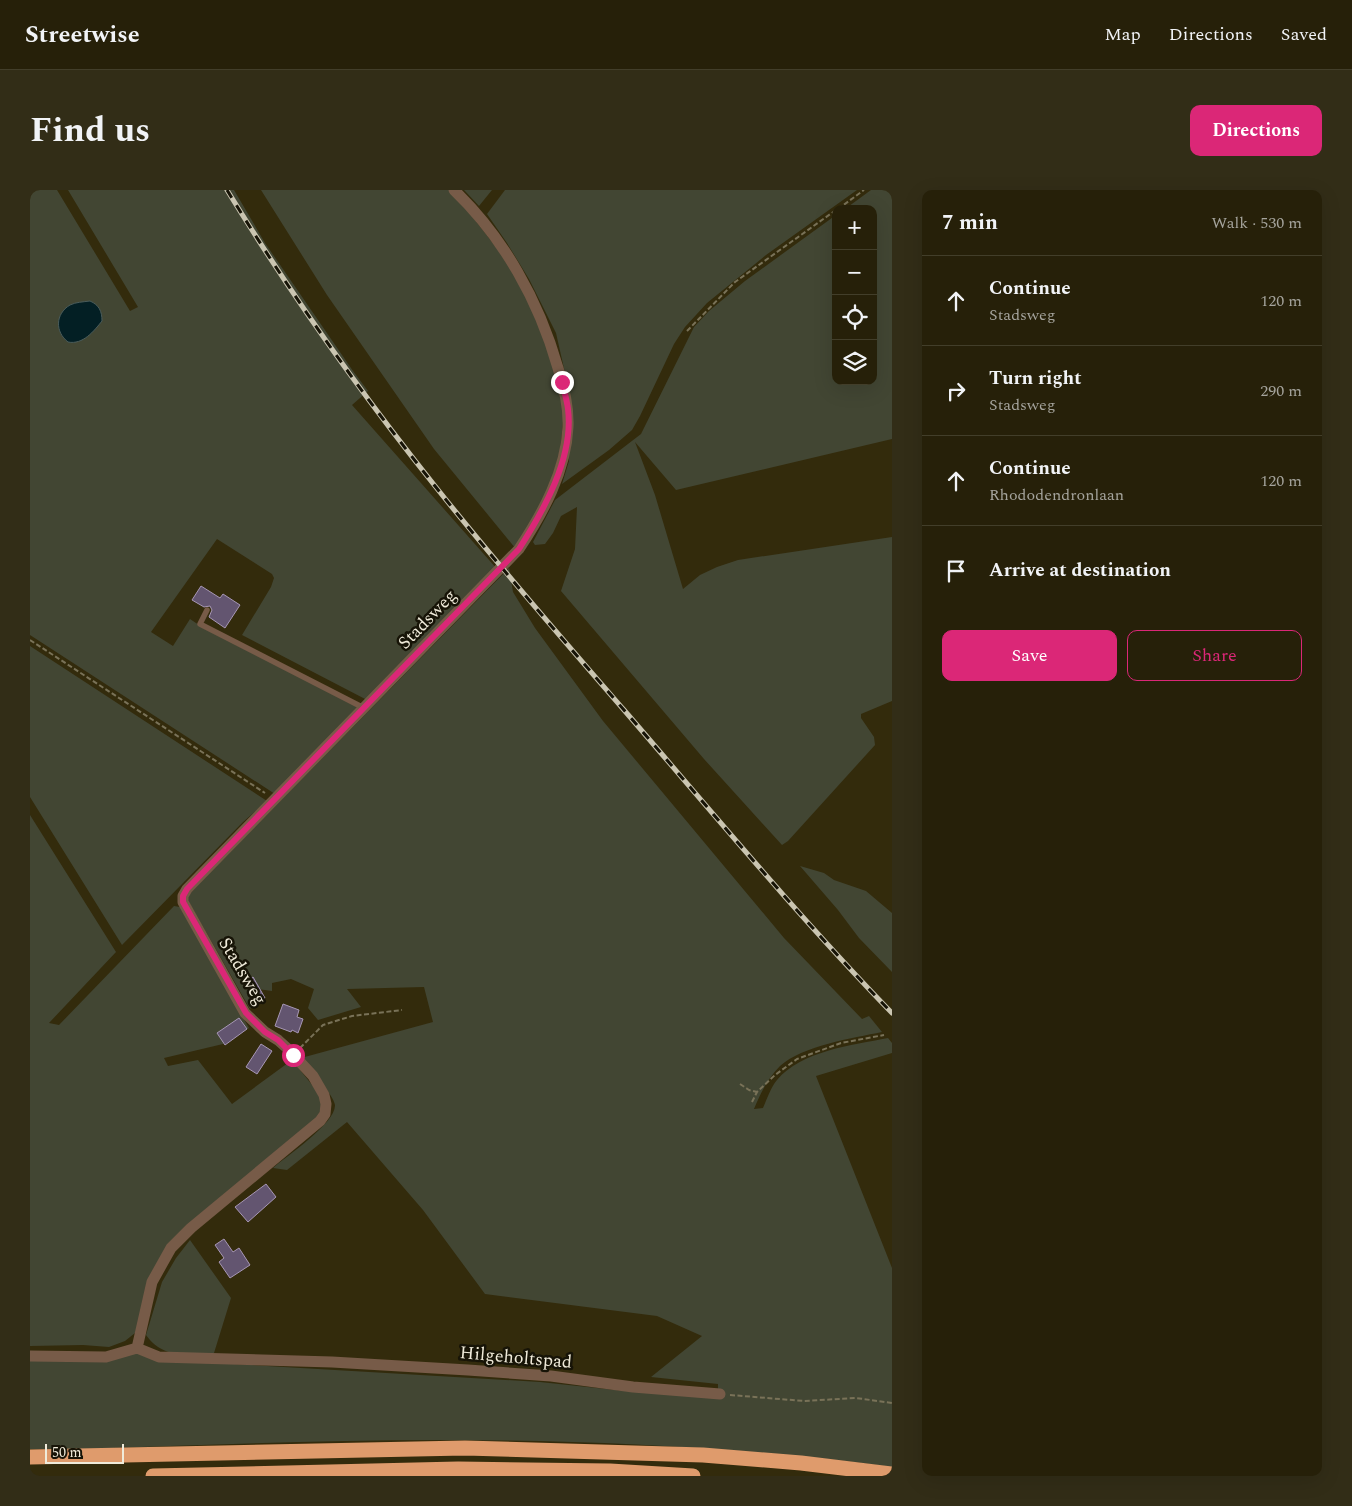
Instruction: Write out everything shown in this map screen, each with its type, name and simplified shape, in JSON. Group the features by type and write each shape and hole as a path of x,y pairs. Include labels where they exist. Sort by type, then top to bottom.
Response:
{"highway":[{"path":"30,1457 465,1448 703,1455 801,1463 892,1474"},
{"path":"153,1476 458,1469 610,1471 693,1476"}],"street":[{"name":"Stadsweg","path":"137,1348 152,1282 171,1248 191,1228 320,1121 326,1104 324,1095 313,1076 278,1040 265,1032 246,1013 183,902 183,896 187,889 519,549 548,500 566,447 568,409 562,382 552,345 529,292 489,229 475,211 454,190"},
{"path":"30,1356 106,1357 137,1348"},
{"name":"Hilgeholtspad","path":"137,1348 159,1357 332,1362 468,1370 551,1376 633,1387 720,1394"}],"lane":[{"path":"207,610 200,624 364,708"}],"path":[{"path":"843,205 864,190"},
{"path":"687,331 735,282 832,213"},
{"path":"30,640 276,800"},
{"path":"293,1055 323,1025 352,1016 402,1010"},
{"path":"752,1102 758,1092 797,1059 842,1043 884,1035"},
{"path":"740,1084 749,1090 758,1092"},
{"path":"720,1394 804,1401 856,1398 892,1403"}],"green space":[{"path":"30,190 57,190 130,311 138,307 68,190 234,190 265,243 368,391 352,405 497,569 367,700 242,635 271,587 274,578 272,574 217,539 151,632 173,646 190,619 205,629 359,707 275,794 30,635"},
{"path":"261,190 452,190 515,272 552,345 564,412 560,452 545,501 516,549 434,449 327,295"},
{"path":"464,190 492,190 479,206"},
{"path":"505,190 857,190 836,205 832,205 832,208 766,255 707,303 685,327 674,344 632,430 609,450 562,484 569,461 570,395 556,333 529,279 487,214"},
{"path":"871,190 892,190 892,439 676,490 635,442 655,495 683,589 700,575 738,560 892,537 892,701 861,714 861,718 874,737 875,745 788,841 782,845 704,759 561,591 575,549 577,507 561,516 545,544 535,545 533,542 555,500 641,434 694,327 709,311 745,281 832,218 832,385 877,385 877,205 850,205"},
{"path":"509,568 513,592 535,628 603,721 784,938 862,1019 869,1016 882,1032 814,1048 790,1059 780,1066 772,1076 754,1109 763,1108 777,1080 799,1062 828,1051 859,1043 888,1038 892,1043 892,1053 816,1076 892,1268 892,1467 779,1454 552,1441 350,1441 30,1449 30,1360 133,1352 182,1361 540,1382 625,1391 718,1397 718,1384 651,1377 702,1336 657,1316 485,1294 423,1210 347,1122 287,1170 273,1168 320,1130 328,1121 335,1105 334,1100 301,1058 433,1022 424,987 347,989 361,1007 318,1020 308,1008 314,989 291,979 272,983 272,991 250,988 257,1000 250,1009 186,897"},
{"path":"30,646 267,801 243,822 122,945 30,797"},
{"path":"30,815 116,952 49,1023 59,1025 174,906 180,907 249,1028 223,1044 164,1058 168,1066 198,1060 232,1104 292,1060 321,1096 323,1102 319,1116 170,1242 135,1333 125,1341 109,1347 83,1345 30,1346"},
{"path":"800,866 824,873 834,880 866,891 892,913 892,972 859,938 838,910"},
{"path":"190,1240 231,1298 214,1353 185,1354 168,1352 153,1343 146,1335 162,1282 176,1258"}],"water":[{"path":"90,301 96,304 99,309 102,321 92,333 83,339 68,342 59,328 59,318 70,305"}],"building":[{"path":"201,586 220,598 223,594 240,605 225,628 209,617 212,610 210,606 204,607 192,600"},
{"path":"253,977 265,998 257,1003 245,982"},
{"path":"283,1004 299,1010 297,1017 303,1019 298,1033 275,1026"},
{"path":"239,1018 247,1029 225,1045 217,1033"},
{"path":"261,1044 272,1051 257,1074 246,1067"},
{"path":"266,1184 276,1197 248,1222 235,1207"},
{"path":"224,1239 233,1252 239,1248 250,1265 230,1278 219,1262 224,1258 215,1245"}],"railway":[{"path":"227,190 326,341 407,451 458,515 756,863 892,1013"}],"route":[{"path":"293,1055 278,1040 265,1032 246,1013 183,902 183,896 187,889 519,549 548,500 566,447 568,409 562,382"}]}
